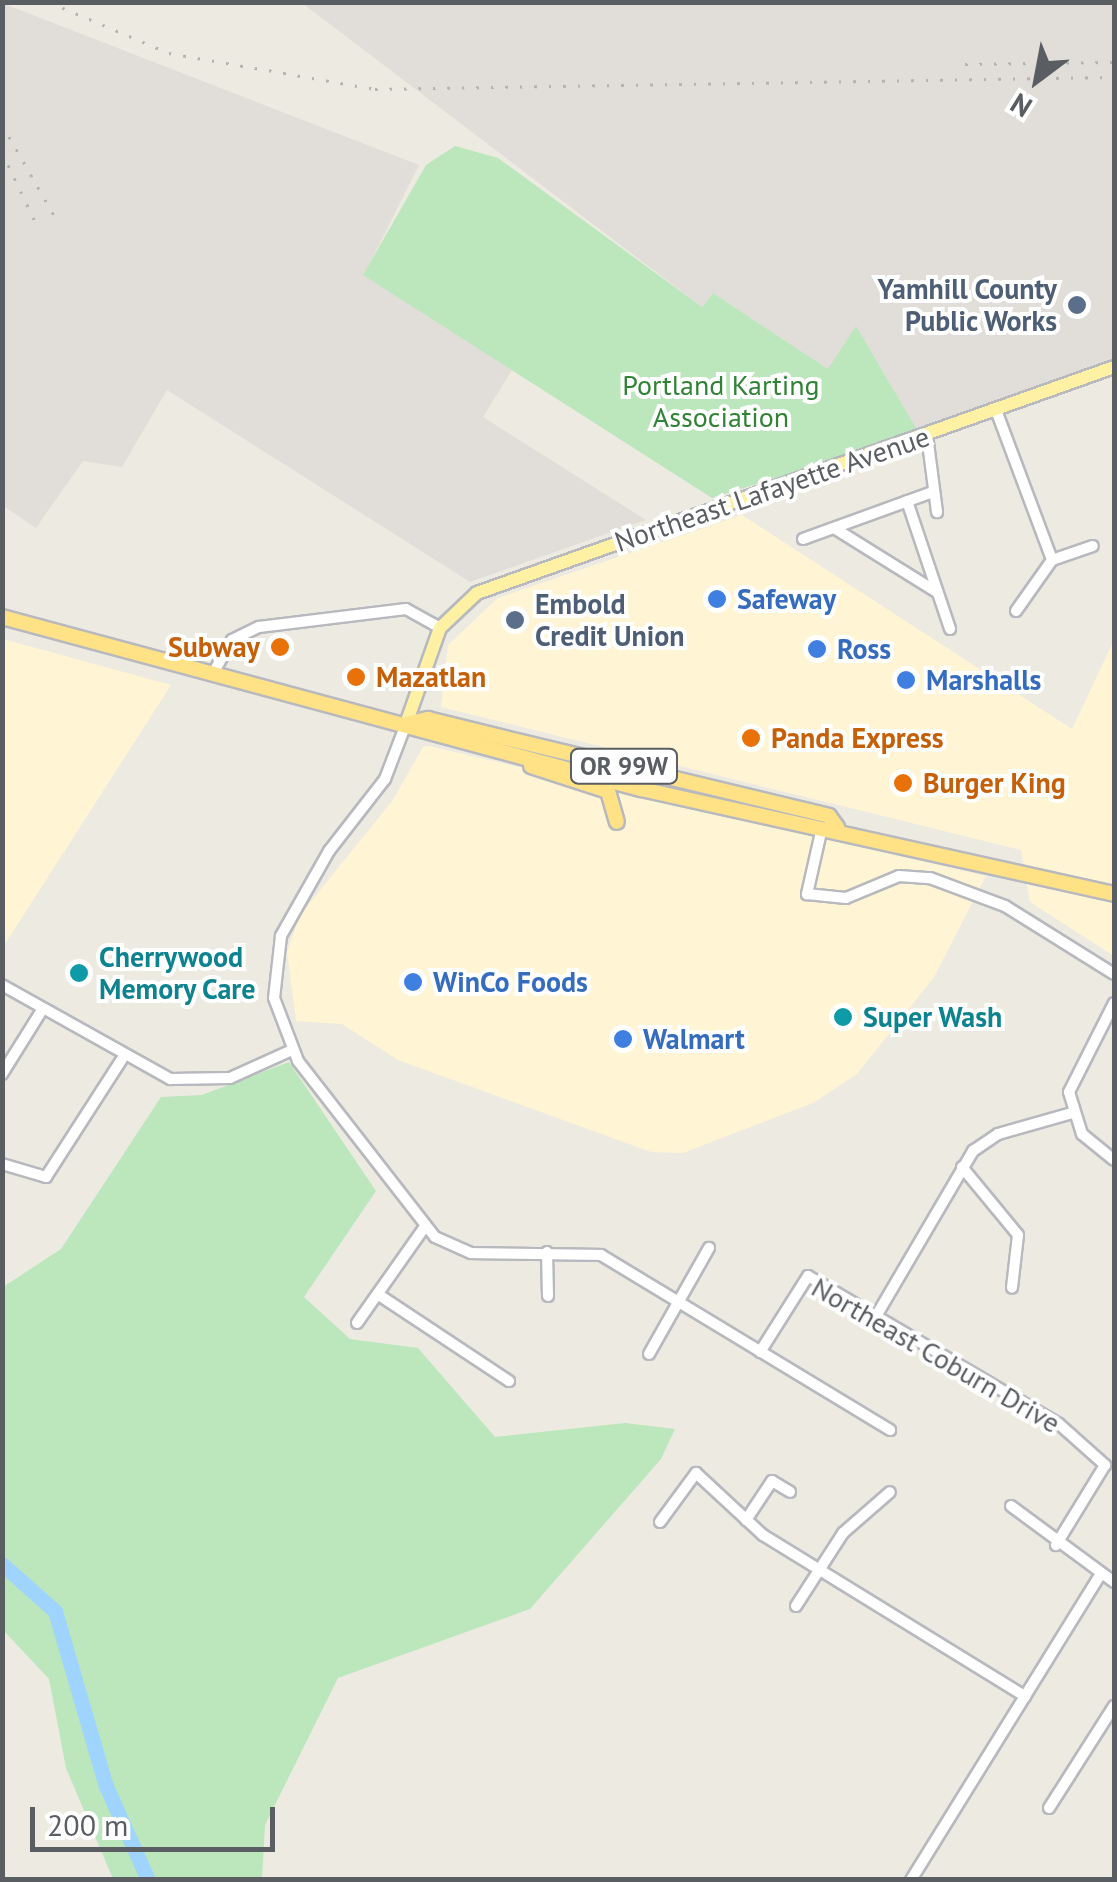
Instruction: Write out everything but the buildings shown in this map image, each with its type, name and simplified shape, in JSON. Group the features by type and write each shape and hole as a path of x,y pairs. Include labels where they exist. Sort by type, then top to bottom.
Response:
{"highway":[{"name":"OR 99W","path":"2,617 513,756 821,832"},
{"name":"OR 99W","path":"406,724 428,720 710,787 829,816 837,827 1114,894"},
{"path":"513,756 608,791 618,822"},
{"path":"533,760 639,770"},
{"path":"641,789 710,787"},
{"path":"821,832 837,827"}],"main road":[{"name":"Northeast Lafayette Avenue","path":"440,628 493,586 1114,367"},
{"path":"406,724 440,628"}],"street":[{"path":"996,410 1052,560"},
{"path":"927,434 930,493 937,512"},
{"path":"803,539 930,493"},
{"path":"908,501 950,629"},
{"path":"834,528 938,593"},
{"path":"1016,612 1052,560 1093,546"},
{"path":"212,675 232,640 259,627 406,608 440,628"},
{"path":"406,724 385,779 289,917 274,965 278,1014 292,1050 424,1228 471,1253 600,1255 890,1430"},
{"path":"821,832 807,894 846,898 899,876 930,878 1005,906 1114,974"},
{"path":"2,985 122,1059 198,1082 292,1050"},
{"path":"1114,1003 1072,1076 1072,1113 1096,1150 1114,1160"},
{"path":"2,1074 42,1010"},
{"path":"2,1164 40,1179 122,1059"},
{"path":"876,1318 962,1167 998,1134 1072,1113"},
{"path":"962,1167 1018,1235 1012,1288"},
{"path":"357,1323 424,1228"},
{"path":"649,1354 710,1248"},
{"path":"547,1252 548,1296"},
{"name":"Northeast Coburn Drive","path":"760,1352 808,1276 1058,1424 1105,1465 1056,1546"},
{"path":"379,1295 509,1381"},
{"path":"660,1522 696,1473 746,1520 1024,1696"},
{"path":"746,1520 772,1481 790,1492"},
{"path":"796,1606 852,1523 890,1492"},
{"path":"1012,1506 1056,1546 1114,1582"},
{"path":"911,1880 1100,1573"},
{"path":"1049,1808 1114,1706"}],"shaded area":[{"path":"2,3 419,165 364,275 512,370 483,417 646,520 470,582 167,390 122,467 83,461 36,528 3,506"},
{"path":"302,3 1114,3 1114,361 919,433 856,327 829,370 713,293 702,307"},
{"path":"742,515 1072,729 1114,640 1114,956 1030,902 1021,850 441,707 448,645 498,598"},
{"path":"2,639 171,685 3,947"},
{"path":"423,747 986,876 934,977 857,1074 813,1103 683,1153 651,1152 398,1060 342,1024 296,1021 287,952 300,915 393,800"}],"green space":[{"name":"Portland Karting Association","path":"455,146 498,158 702,307 713,293 828,369 856,326 919,433 712,498 363,275 426,165"},
{"path":"289,1062 376,1191 304,1297 350,1339 418,1348 495,1437 625,1423 675,1429 661,1459 530,1609 338,1678 265,1825 262,1879 113,1879 66,1768 49,1679 3,1630 3,1287 61,1249 161,1097 202,1095"}],"waterway":[{"path":"2,1564 55,1611 106,1786 148,1880"}],"railway":[{"path":"49,2 169,53 375,89 1114,77"},
{"path":"965,64 1114,62"},
{"path":"2,124 55,217"},
{"path":"2,152 38,227"}],"place":[{"name":"Yamhill County Public Works","path":"1077,305"},
{"name":"Safeway","path":"717,599"},
{"name":"Embold Credit Union","path":"515,620"},
{"name":"Subway","path":"280,647"},
{"name":"Ross","path":"817,649"},
{"name":"Mazatlan","path":"356,677"},
{"name":"Marshalls","path":"906,680"},
{"name":"Panda Express","path":"751,738"},
{"name":"Burger King","path":"903,783"},
{"name":"Cherrywood Memory Care","path":"79,973"},
{"name":"WinCo Foods","path":"413,982"},
{"name":"Super Wash","path":"843,1017"},
{"name":"Walmart","path":"623,1039"}]}
